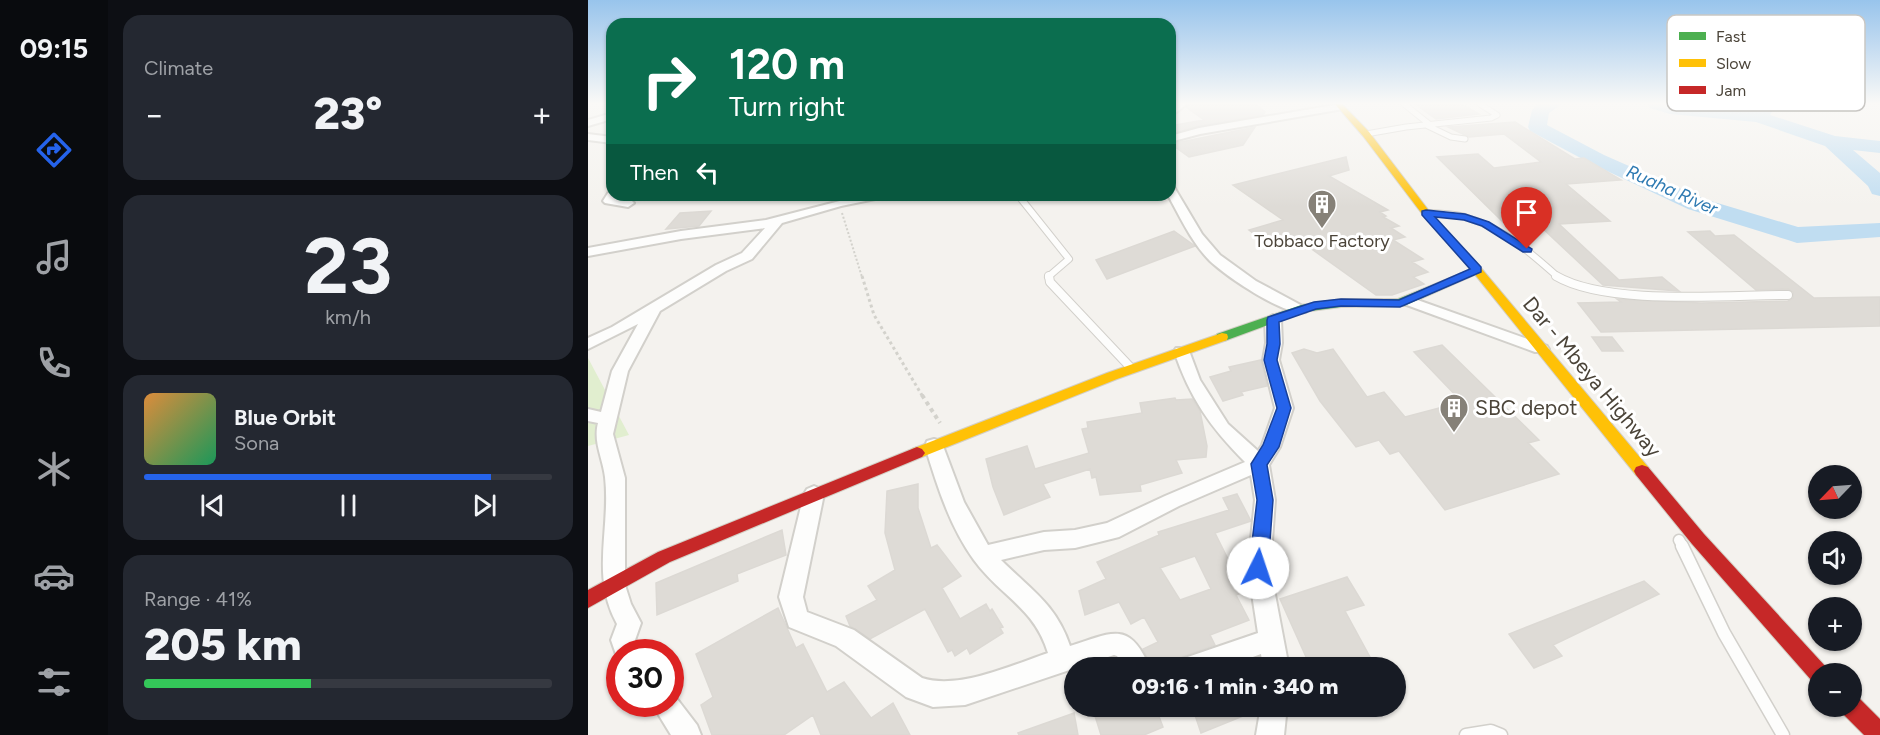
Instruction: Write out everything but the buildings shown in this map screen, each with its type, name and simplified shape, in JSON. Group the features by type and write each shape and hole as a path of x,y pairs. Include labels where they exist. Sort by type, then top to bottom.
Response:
{"main road":[{"name":"Dar - Mbeya Highway","path":"1369,138 1426,213 1477,270 1698,539 1809,663"},
{"path":"588,600 664,556 943,442 1132,369 1301,309 1341,303 1388,304 1409,301 1477,270"},
{"path":"1862,717 1880,735"}],"street":[{"path":"1176,197 1197,235 1215,258 1251,284 1280,301 1301,309"},
{"path":"609,201 628,203"},
{"path":"588,252 778,220 850,201"},
{"path":"588,344 721,268 747,256 778,220"},
{"path":"1409,301 1451,314 1500,336 1541,349"},
{"path":"623,639 629,622 620,607 614,585 615,478 604,434 597,417 654,308"},
{"path":"983,555 1044,541 1075,539 1111,531 1172,501 1259,464 1271,447 1284,408 1270,360 1274,344 1273,320"},
{"path":"1182,351 1192,380 1221,428 1259,464 1265,500 1258,568 1274,657"},
{"path":"814,494 791,597 797,619 846,638 915,688 933,694 965,692 1063,662 1050,627 1025,596 1006,580 983,555 957,511 943,442"},
{"path":"1220,657 1272,639"},
{"path":"1077,657 1104,647 1121,644 1126,647 1132,657"},
{"path":"674,717 687,735"},
{"path":"1270,735 1272,717"}],"lane":[{"path":"1023,201 1069,259 1066,264 1048,276 1050,282 1132,369"},
{"path":"1426,213 1465,217 1486,224 1527,249 1558,277 1593,291 1660,296 1788,295"},
{"path":"1649,478 1724,633 1783,735"},
{"path":"1466,735 1491,731 1501,735"}],"path":[{"path":"839,203 874,315 943,442"}],"green space":[{"path":"588,358 629,435 588,446"}],"waterway":[{"name":"Ruaha River","path":"1558,138 1597,159 1696,204 1797,235 1880,230"},
{"name":"Ruaha River","path":"1821,138 1832,142"},
{"name":"Ruaha River","path":"1832,142 1880,147"},
{"name":"Ruaha River","path":"1832,142 1879,184 1880,189"}],"traffic: fast":[{"path":"1222,337 1301,309 1341,303 1400,303 1477,270"}],"traffic: slow":[{"path":"1369,138 1426,213 1477,270 1642,471"},
{"path":"917,453 1112,376 1222,337"}],"traffic: jam":[{"path":"588,600 664,557 917,453"},
{"path":"1642,471 1698,539 1809,663"},
{"path":"1862,717 1880,735"}],"place":[{"name":"Tobbaco Factory","path":"1322,230"},
{"name":"SBC depot","path":"1454,434"}],"route":[{"path":"1258,568 1265,500 1259,464 1271,447 1284,408 1270,360 1274,344 1273,320 1314,306 1341,303 1388,304 1409,301 1477,270 1426,213 1465,217 1486,224 1527,249"}]}
